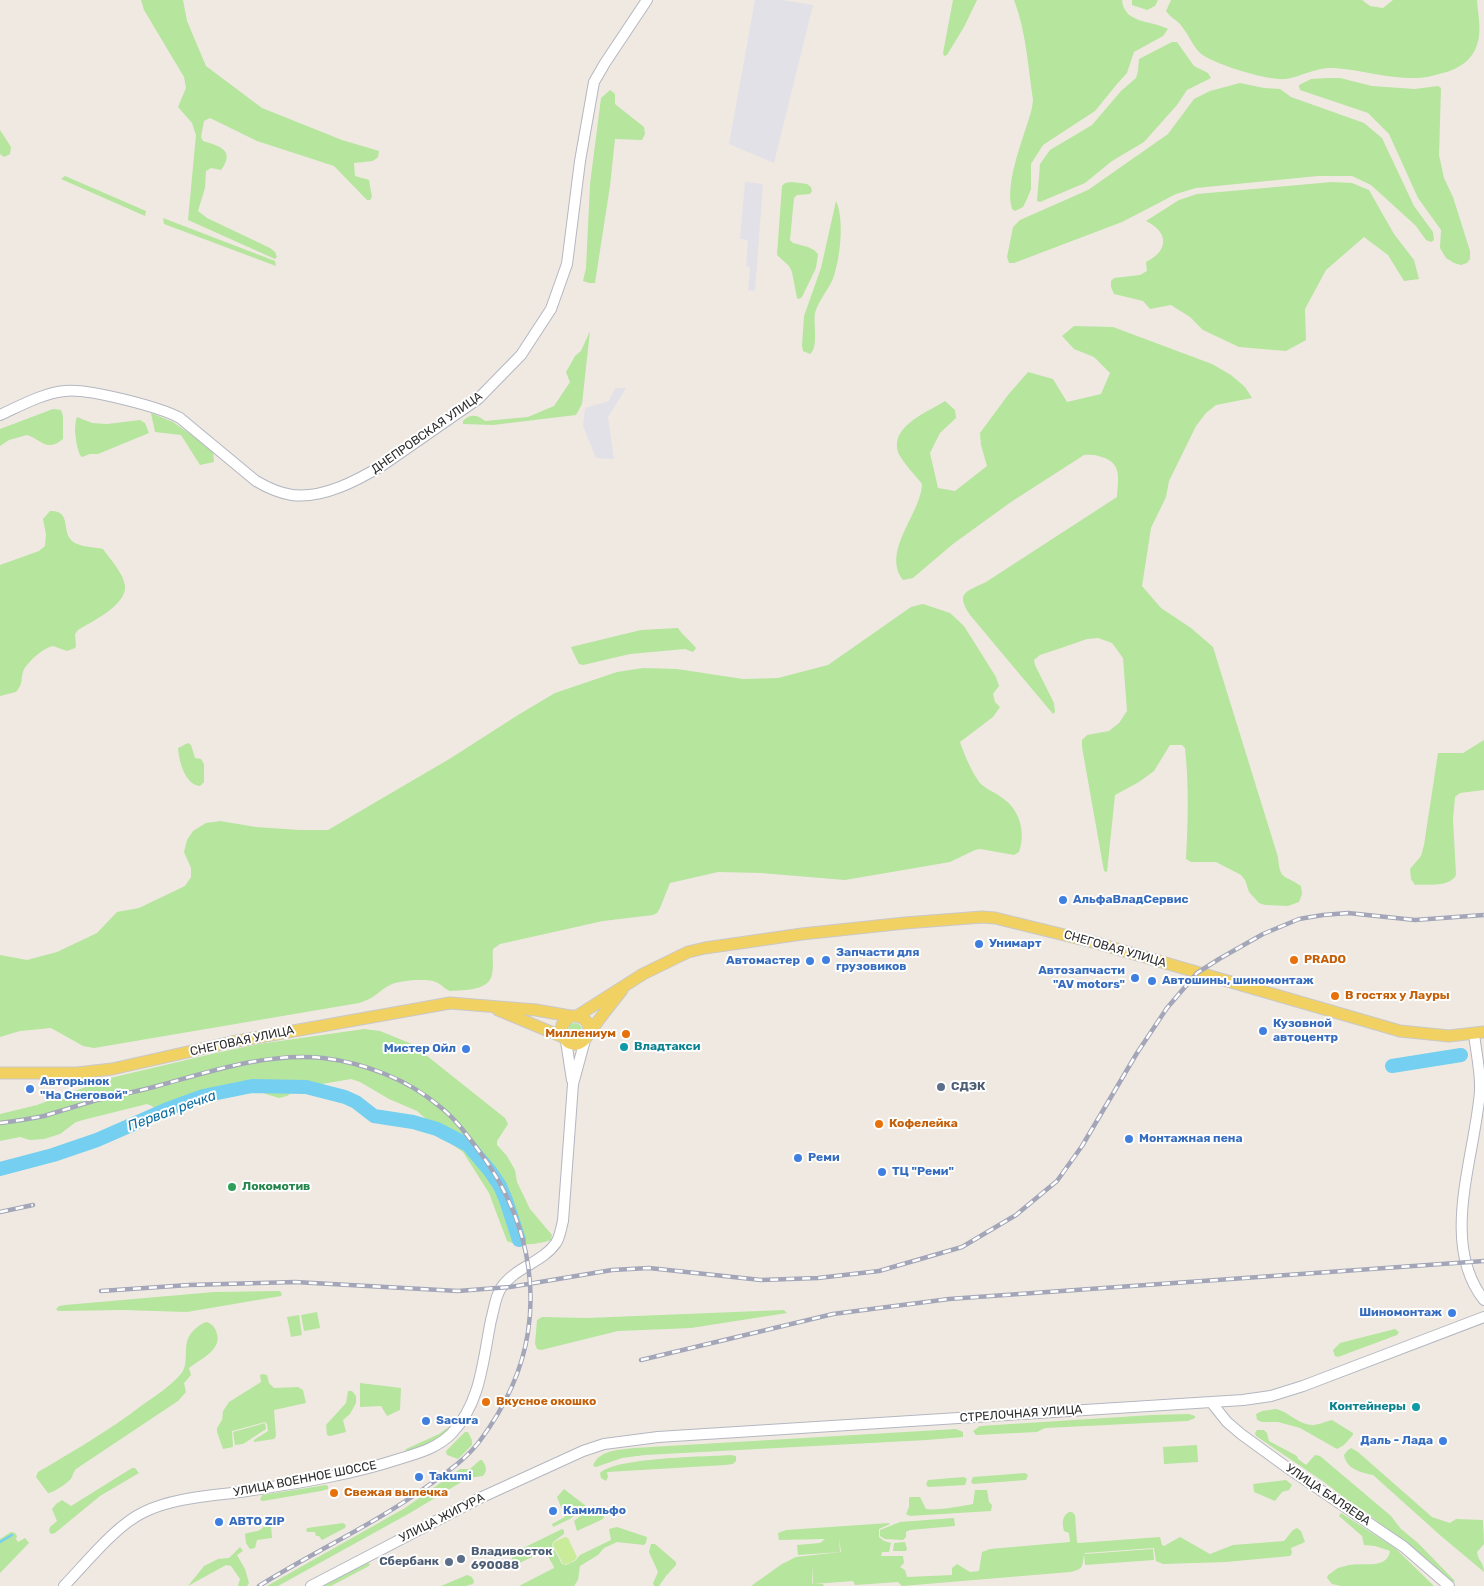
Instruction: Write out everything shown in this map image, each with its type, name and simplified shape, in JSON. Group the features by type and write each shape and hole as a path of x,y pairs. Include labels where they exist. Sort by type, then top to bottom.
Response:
{"main road":[{"name":"ДНЕПРОВСКАЯ УЛИЦА","path":"0,414 66,390 142,404 180,418 256,481 270,488 294,495 328,490 383,465 478,399 521,354 550,309 567,264 582,151 594,82 646,0"},
{"name":"СНЕГОВАЯ УЛИЦА","path":"0,1073 77,1073 112,1069 232,1042 450,1003 536,1010 574,1016 627,982 670,960 705,948 802,934 982,916 1093,942 1400,1031 1430,1035 1477,1034"},
{"name":"СНЕГОВАЯ УЛИЦА","path":"587,1037 627,982"},
{"path":"484,1005 564,1039 578,1044 587,1037 589,1028 587,1022 583,1018 574,1016 562,1025 561,1029 564,1039"},
{"path":"1477,1034 1480,1083 1465,1186 1462,1242 1470,1277 1484,1300"},
{"name":"УЛИЦА ВОЕННОЕ ШОССЕ","path":"64,1586 131,1519 144,1512 171,1503 327,1477 380,1465 425,1451 442,1442 453,1433 463,1420 472,1402 480,1377 495,1304 501,1288 512,1277 543,1257 558,1238 563,1221 573,1084 587,1037"},
{"name":"УЛИЦА ВОЕННОЕ ШОССЕ","path":"564,1039 573,1084"},
{"name":"СТРЕЛОЧНАЯ УЛИЦА","path":"548,1467 582,1451 604,1444 658,1437 1211,1402 1270,1396 1296,1389 1484,1317"},
{"name":"УЛИЦА БАЛЯЕВА","path":"1211,1402 1227,1422 1241,1434 1404,1547 1448,1586"},
{"name":"УЛИЦА ЖИГУРА","path":"311,1586 480,1498 548,1467"}],"shaded area":[{"path":"755,0 782,0 813,5 774,163 729,144"},
{"path":"745,182 763,184 755,291 748,290 750,267 746,266 748,240 740,239"},
{"path":"615,388 626,388 608,417 614,459 596,458 583,426 585,408 609,401"}],"green space":[{"path":"141,0 183,0 187,21 206,66 262,108 342,140 379,151 378,157 373,161 354,163 355,176 369,180 372,197 370,200 367,200 334,166 257,141 210,118 204,121 201,137 203,141 224,150 227,158 221,170 211,168 206,171 205,188 198,211 207,218 270,248 277,257 275,259 188,220 196,135 192,123 178,107 186,88 184,77 144,10"},
{"path":"953,0 977,0 964,27 947,55 944,56 943,53"},
{"path":"1014,0 1122,0 1124,8 1133,17 1168,29 1163,36 1134,52 1127,73 1095,111 1043,145 1031,164 1031,189 1027,199 1023,207 1015,211 1012,209 1010,198 1013,172 1033,100 1024,36"},
{"path":"1132,0 1158,0 1155,6 1147,10 1132,5"},
{"path":"1171,0 1362,0 1370,6 1383,8 1393,0 1477,0 1479,34 1475,50 1465,62 1452,70 1429,77 1396,77 1328,68 1286,79 1278,79 1227,66 1205,57 1199,52 1180,24 1166,11"},
{"path":"1172,42 1177,42 1194,66 1208,73 1211,78 1187,90 1177,105 1144,142 1112,161 1085,183 1040,202 1037,201 1040,164 1050,150 1092,125 1121,91 1136,78 1139,59"},
{"path":"1340,78 1372,86 1415,89 1438,86 1441,88 1439,155 1444,178 1453,197 1470,251 1470,259 1467,263 1461,265 1446,258 1440,248 1441,230 1418,198 1389,134 1368,113 1300,90 1299,85 1311,79"},
{"path":"1240,83 1280,89 1291,97 1364,123 1382,138 1414,206 1433,232 1434,240 1431,242 1426,240 1416,226 1371,185 1352,176 1318,176 1196,188 1176,194 1122,222 1014,263 1009,263 1007,257 1013,227 1020,220 1088,190 1168,134 1194,99 1210,91"},
{"path":"610,90 615,94 615,104 644,127 645,134 642,140 615,139 610,186 595,283 589,283 583,281 586,268 590,184 601,98"},
{"path":"0,130 11,147 10,154 4,157 0,154"},
{"path":"65,176 146,211 145,216 61,179"},
{"path":"1332,182 1352,183 1369,190 1394,234 1414,260 1419,279 1404,281 1388,255 1364,237 1326,270 1305,309 1306,340 1286,351 1239,347 1203,330 1190,317 1171,305 1150,309 1143,301 1114,294 1111,281 1114,278 1140,275 1147,271 1146,262 1154,258 1162,247 1162,236 1159,230 1146,221 1179,200 1197,194"},
{"path":"785,183 807,184 811,187 812,191 810,194 797,195 794,198 790,240 793,243 814,250 818,254 816,268 802,297 799,299 797,298 789,266 777,255 782,186"},
{"path":"836,201 839,209 841,230 839,252 832,281 816,309 815,341 813,351 810,354 803,351 802,346 804,316 821,268"},
{"path":"163,218 275,261 276,266 164,224"},
{"path":"1074,326 1113,327 1212,364 1231,375 1245,387 1252,398 1216,405 1206,413 1196,426 1169,481 1166,497 1151,528 1142,586 1161,608 1191,628 1213,647 1278,857 1280,870 1284,876 1301,886 1302,894 1299,902 1288,906 1259,903 1249,892 1241,875 1216,862 1191,862 1186,859 1187,776 1185,748 1182,745 1170,745 1154,771 1139,782 1115,795 1107,872 1104,871 1082,740 1087,735 1109,731 1119,723 1127,711 1123,658 1112,643 1098,638 1087,639 1040,655 1034,660 1035,665 1054,703 1055,712 1053,714 970,615 963,602 963,597 968,591 986,582 1117,497 1118,474 1117,469 1110,461 1097,455 1084,455 1011,502 953,544 913,578 903,580 897,569 899,545 916,508 922,484 900,456 897,446 898,437 903,429 919,416 945,401 955,410 956,418 940,433 930,453 938,488 955,491 987,466 981,445 980,433 1028,372 1053,379 1067,402 1101,394 1110,373 1094,357 1074,349 1062,336"},
{"path":"590,331 582,404 576,415 493,425 463,424 466,418 471,416 480,417 485,421 528,417 554,406 570,382 566,372 575,356 581,351"},
{"path":"53,409 61,410 63,416 63,439 48,445 27,435 9,440 0,446 0,429"},
{"path":"151,413 173,422 213,450 214,462 200,465 181,435 155,432"},
{"path":"77,417 92,423 107,424 140,420 145,423 149,433 98,454 82,457 76,436 75,426"},
{"path":"50,511 57,512 64,517 67,532 72,541 83,546 103,549 124,581 124,593 120,600 107,612 78,630 75,634 75,648 67,651 53,646 41,652 24,669 20,686 16,692 0,696 0,565 39,551 45,546 46,535 43,519"},
{"path":"923,604 950,613 964,626 996,677 999,686 993,694 995,702 1000,707 993,717 960,742 972,770 981,784 1008,802 1017,814 1022,837 1019,852 1014,855 980,849 950,862 845,880 761,873 718,872 670,883 660,908 653,915 603,921 500,944 493,949 493,971 490,980 481,987 468,990 450,991 433,981 405,981 394,983 373,997 359,1003 94,1048 83,1046 51,1028 20,1031 0,1037 0,955 27,960 57,952 97,933 117,912 139,908 185,886 191,877 191,868 184,852 187,840 193,831 206,823 220,821 256,827 328,830 451,758 555,693 617,672 643,668 677,669 743,679 778,678 828,665 911,607"},
{"path":"678,628 696,648 693,652 685,649 630,654 583,665 579,664 571,647 641,630"},
{"path":"1484,740 1484,790 1460,793 1455,797 1453,819 1456,875 1449,882 1443,884 1415,885 1411,879 1410,869 1421,856 1424,845 1438,753 1463,753"},
{"path":"188,743 191,745 195,758 201,759 204,764 204,782 200,786 190,781 181,765 178,748"},
{"path":"575,1023 580,1025 582,1030 580,1035 575,1037 570,1035 568,1030 570,1025"},
{"path":"364,1029 380,1031 412,1044 505,1118 508,1124 497,1141 497,1145 507,1156 515,1170 517,1182 530,1209 552,1235 551,1240 529,1244 517,1244 507,1241 489,1193 463,1152 439,1138 426,1119 417,1111 351,1079 299,1088 287,1096 279,1098 259,1092 201,1100 163,1114 159,1114 152,1106 147,1104 76,1122 60,1134 44,1139 30,1140 20,1137 0,1141 0,1114 37,1105 110,1078 259,1044"},
{"path":"280,1291 281,1296 187,1312 58,1311 56,1309 59,1306 65,1305 214,1292"},
{"path":"784,1310 787,1313 691,1328 618,1331 541,1350 537,1349 535,1344 537,1320 542,1317 587,1318"},
{"path":"317,1312 320,1328 304,1331 301,1315"},
{"path":"299,1315 302,1335 291,1337 287,1317"},
{"path":"207,1322 214,1326 218,1340 209,1354 189,1368 191,1375 184,1383 186,1392 178,1401 76,1469 68,1482 48,1493 36,1477 38,1472 103,1432 171,1384 183,1370 187,1341 190,1335 199,1326"},
{"path":"1395,1329 1399,1332 1397,1335 1338,1357 1335,1356 1333,1350 1340,1343"},
{"path":"260,1375 267,1375 269,1383 274,1388 298,1387 303,1390 306,1403 274,1410 276,1436 274,1439 254,1442 254,1440 268,1431 265,1422 232,1431 233,1447 223,1449 217,1428 222,1420 223,1411 229,1402 261,1382"},
{"path":"360,1383 401,1388 400,1410 387,1416 381,1406 360,1407"},
{"path":"348,1391 352,1391 356,1396 356,1403 350,1414 343,1420 346,1432 327,1435 326,1425 346,1403"},
{"path":"1276,1409 1308,1424 1315,1425 1332,1420 1353,1433 1353,1435 1344,1445 1337,1449 1300,1428 1278,1422 1262,1422 1257,1420 1256,1414"},
{"path":"1189,1414 1195,1416 1195,1418 1188,1421 1045,1428 1037,1432 976,1435 973,1431 980,1426"},
{"path":"265,1423 266,1429 243,1444 235,1445 233,1432"},
{"path":"453,1424 450,1429 432,1442 405,1452 406,1449 439,1434"},
{"path":"956,1429 963,1432 963,1437 645,1455 622,1458 596,1467 593,1466 599,1457 604,1454 616,1450 634,1448"},
{"path":"1257,1430 1264,1430 1269,1441 1297,1456 1306,1465 1315,1455 1320,1456 1391,1516 1401,1529 1418,1543 1455,1581 1451,1583 1367,1513 1256,1436"},
{"path":"465,1432 468,1432 472,1445 458,1459 447,1455 446,1451"},
{"path":"1197,1445 1198,1462 1164,1464 1163,1447"},
{"path":"1351,1448 1432,1517 1450,1523 1456,1519 1483,1520 1484,1544 1477,1552 1484,1572 1373,1475 1351,1467 1345,1460 1344,1455"},
{"path":"736,1456 736,1461 733,1464 607,1472 608,1477 606,1481 601,1478 600,1473 609,1468 642,1461"},
{"path":"480,1460 485,1464 486,1468 483,1476 468,1478 410,1513 278,1586 267,1586 405,1508 460,1469 470,1469"},
{"path":"132,1468 135,1468 139,1473 100,1496 55,1533 51,1534 49,1531 50,1527 57,1521 52,1509 56,1504 62,1500 71,1506"},
{"path":"1025,1473 1028,1475 1026,1480 973,1484 971,1482 973,1477"},
{"path":"964,1477 967,1479 965,1485 928,1487 926,1484 928,1480"},
{"path":"1286,1480 1292,1485 1289,1490 1282,1492 1275,1501 1254,1492 1253,1484"},
{"path":"326,1485 328,1489 321,1491 260,1500 262,1495"},
{"path":"564,1489 586,1506 570,1519 553,1527 552,1524 565,1517 557,1497"},
{"path":"975,1490 987,1490 989,1502 992,1505 991,1511 910,1516 906,1514 910,1497 920,1497 926,1509 942,1509 973,1504"},
{"path":"594,1505 604,1515 603,1519 577,1531 574,1521"},
{"path":"1069,1512 1075,1515 1078,1543 1160,1537 1164,1546 1180,1537 1210,1554 1233,1545 1284,1541 1297,1528 1301,1531 1305,1542 1291,1548 1292,1553 1290,1556 1226,1562 1163,1564 1156,1561 1154,1548 1085,1553 1153,1549 1154,1560 1085,1565 1084,1554 1082,1567 1070,1572 902,1586 898,1582 855,1585 853,1581 813,1584 823,1584 824,1586 751,1586 782,1564 796,1557 841,1552 839,1538 840,1552 798,1555 797,1545 820,1543 825,1539 779,1540 778,1533 786,1530 889,1523 879,1529 879,1537 891,1543 889,1552 882,1552 881,1556 903,1556 904,1563 900,1567 905,1570 907,1577 952,1575 952,1568 957,1564 970,1572 979,1571 982,1552 990,1549 1070,1542 1069,1533 1064,1531 1063,1523 1065,1516"},
{"path":"1341,1513 1395,1548 1434,1586 1341,1586 1332,1584 1327,1578 1328,1575 1337,1569 1355,1564 1379,1563 1388,1557 1390,1551 1364,1545 1362,1536 1339,1516"},
{"path":"954,1518 955,1526 910,1530 906,1532 906,1537 903,1540 885,1539 880,1536 880,1530 900,1522"},
{"path":"266,1520 271,1523 272,1538 257,1540 255,1548 250,1549 246,1543 245,1534 261,1530"},
{"path":"343,1523 346,1525 345,1528 322,1540 319,1536 316,1536 315,1532 306,1531 307,1528"},
{"path":"617,1527 647,1537 646,1543 644,1545 617,1542 604,1548 598,1555 580,1566 578,1580 574,1586 519,1586 554,1567 545,1551 513,1566 512,1559 515,1552 562,1529 564,1534 553,1542 552,1545 562,1564 566,1565 575,1561 580,1555 611,1540 609,1529"},
{"path":"11,1532 15,1533 18,1542 25,1538 29,1543 0,1573 0,1539"},
{"path":"565,1537 568,1538 577,1557 571,1562 563,1564 553,1545 554,1542"},
{"path":"905,1542 906,1551 893,1551 894,1543"},
{"path":"651,1544 655,1544 676,1562 676,1565 659,1586 654,1586 653,1583 658,1572 649,1552"},
{"path":"240,1547 243,1551 237,1555 245,1569 249,1583 247,1586 238,1586 240,1579 231,1566 226,1565 188,1586 204,1566 218,1559 229,1558"},
{"path":"368,1563 370,1564 369,1566 331,1586 323,1586"},
{"path":"467,1575 472,1577 473,1584 441,1586"}],"waterway":[{"name":"Первая речка","path":"1392,1066 1461,1055"},
{"name":"Первая речка","path":"0,1169 53,1155 97,1140 170,1108 203,1096 252,1086 306,1087 345,1097 356,1102 374,1116 413,1122 437,1129 468,1145 500,1186 519,1240"},
{"path":"0,1542 12,1535"}],"railway":[{"path":"101,1291 189,1285 295,1282 458,1291 510,1287 612,1270 649,1268 761,1280 818,1278 879,1271 962,1247 1016,1215 1057,1181 1082,1146 1137,1053 1167,1008 1197,973 1219,959 1263,934 1299,919 1323,915 1348,913 1415,920 1484,915"},
{"path":"0,1123 44,1116 97,1100 262,1060 303,1057 338,1060 369,1068 399,1080 427,1096 460,1127 493,1171 505,1192 522,1237 527,1260 530,1308 528,1332 521,1362 510,1390 488,1430 468,1454 429,1485 388,1512 259,1586"},
{"path":"0,1212 33,1205"},
{"path":"641,1360 833,1314 949,1299 1484,1261"}],"place":[{"name":"АльфаВладСервис","path":"1063,900"},
{"name":"Унимарт","path":"979,944"},
{"name":"Запчасти для грузовиков","path":"826,960"},
{"name":"PRADO","path":"1294,960"},
{"name":"Автомастер","path":"810,961"},
{"name":"Автозапчасти \"AV motors\"","path":"1135,978"},
{"name":"Автошины, шиномонтаж","path":"1152,981"},
{"name":"В гостях у Лауры","path":"1335,996"},
{"name":"Кузовной автоцентр","path":"1263,1031"},
{"name":"Миллениум","path":"626,1034"},
{"name":"Владтакси","path":"624,1047"},
{"name":"Мистер Ойл","path":"466,1049"},
{"name":"СДЭК","path":"941,1087"},
{"name":"Авторынок \"На Снеговой\"","path":"30,1089"},
{"name":"Кофелейка","path":"879,1124"},
{"name":"Монтажная пена","path":"1129,1139"},
{"name":"Реми","path":"798,1158"},
{"name":"ТЦ \"Реми\"","path":"882,1172"},
{"name":"Локомотив","path":"232,1187"},
{"name":"Шиномонтаж","path":"1452,1313"},
{"name":"Вкусное окошко","path":"486,1402"},
{"name":"Контейнеры","path":"1416,1407"},
{"name":"Sacura","path":"426,1421"},
{"name":"Даль - Лада","path":"1443,1441"},
{"name":"Takumi","path":"419,1477"},
{"name":"Свежая выпечка","path":"334,1493"},
{"name":"Камильфо","path":"553,1511"},
{"name":"АВТО ZIP","path":"219,1522"},
{"name":"Владивосток 690088","path":"461,1559"},
{"name":"Сбербанк","path":"449,1562"}]}
